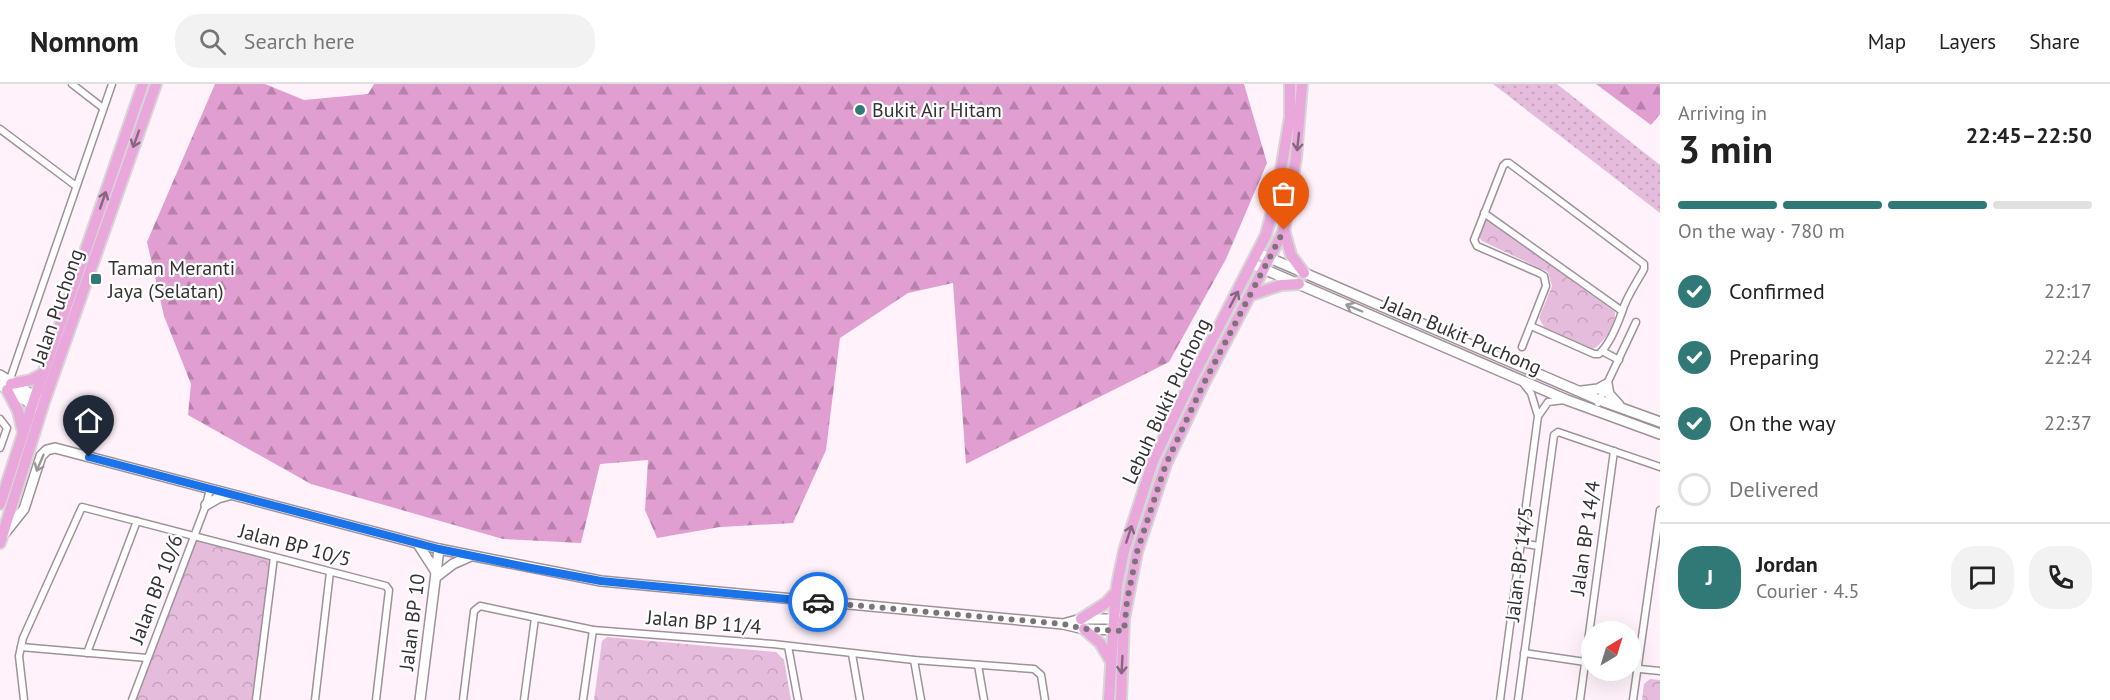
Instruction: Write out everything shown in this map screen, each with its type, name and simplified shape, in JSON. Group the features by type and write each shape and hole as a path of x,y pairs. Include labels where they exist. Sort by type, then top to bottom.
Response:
{"main road":[{"name":"Jalan Puchong","path":"0,504 23,432 38,403 42,374 143,84"},
{"name":"Jalan Puchong","path":"2,539 38,403 156,84"},
{"path":"1270,258 1284,230 1296,158 1295,118 1290,84"},
{"path":"1258,253 1269,224 1302,84"},
{"path":"1284,230 1291,255 1304,273"},
{"name":"Lebuh Bukit Puchong","path":"1121,700 1117,591 1124,551 1153,461 1212,339 1258,253"},
{"name":"Lebuh Bukit Puchong","path":"1109,700 1110,660 1137,552 1166,464 1203,385 1270,258"},
{"path":"1251,295 1281,285 1299,284"},
{"path":"23,432 18,411 7,385 31,380 42,374"},
{"path":"1110,660 1100,643 1083,624 1117,591"}],"street":[{"path":"72,84 103,108"},
{"path":"7,385 112,84"},
{"path":"0,129 76,186"},
{"path":"1522,348 1546,286 1545,280 1539,273 1477,246 1474,240 1506,163 1644,264 1620,319 1602,351 1594,354 1531,326"},
{"path":"1484,213 1622,311"},
{"name":"Jalan Bukit Puchong","path":"1258,253 1577,391 1660,422"},
{"name":"Jalan Bukit Puchong","path":"1252,264 1567,400 1660,434"},
{"path":"1595,411 1636,322"},
{"path":"1422,337 1427,325"},
{"path":"1602,351 1619,360"},
{"path":"0,375 7,385 38,403"},
{"path":"1500,700 1538,416 1531,393 1520,379"},
{"path":"1577,391 1598,390 1608,384"},
{"path":"1608,384 1609,394 1624,410"},
{"path":"1538,416 1548,402 1567,400"},
{"path":"0,419 7,428 0,448"},
{"name":"Jalan BP 14/5","path":"1518,700 1555,433 1558,432 1614,451"},
{"path":"2,539 24,509 41,456 47,450 55,448 439,549 601,581 1063,624 1119,625"},
{"path":"1614,451 1660,467"},
{"name":"Jalan BP 14/4","path":"1593,621 1614,451"},
{"name":"Jalan BP 10/6","path":"132,700 210,489"},
{"path":"206,505 231,494"},
{"name":"Jalan BP 10/5","path":"21,648 82,507 388,588 376,700"},
{"path":"1641,646 1660,510"},
{"path":"87,653 137,521"},
{"path":"417,543 433,564 436,574 471,556"},
{"path":"1522,543 1538,546"},
{"name":"Jalan BP 10","path":"420,700 439,549"},
{"path":"256,700 274,556"},
{"path":"315,700 330,572"},
{"name":"Jalan BP 11/4","path":"463,700 474,611 480,606 592,630 1034,669 1039,671 1045,700"},
{"path":"524,700 535,618"},
{"path":"583,700 592,630"},
{"path":"788,646 798,700"},
{"path":"24,700 19,656 21,648 147,658"},
{"path":"1524,653 1581,662"},
{"path":"852,654 860,700"},
{"path":"914,660 921,700"},
{"path":"978,665 984,700"},
{"path":"1641,668 1660,671"},
{"name":"Jalan BP 14/4","path":"1580,700 1584,681"},
{"path":"1634,700 1636,681"}],"green space":[{"path":"215,84 265,84 304,100 368,94 374,84 1244,84 1267,163 1226,259 1169,362 966,464 953,283 908,293 840,338 826,450 793,523 720,527 657,538 645,510 648,460 600,464 581,543 503,539 311,484 188,415 191,384 164,316 147,242"},
{"path":"1493,84 1557,84 1660,165 1660,213"},
{"path":"1596,84 1660,84 1660,114 1651,125"},
{"path":"1486,219 1615,312 1611,328 1597,346 1593,349 1544,327 1539,318 1552,286 1548,272 1482,241 1478,236"},
{"path":"193,535 274,557 256,700 132,700"},
{"path":"607,637 776,652 784,660 791,700 594,700 602,641"},
{"path":"1650,679 1660,680 1660,700 1642,700 1644,684"}],"way so far":[{"path":"818,602 1124,631 1124,619 1137,552 1166,464 1203,385 1284,230"}],"place":[{"name":"Bukit Air Hitam","path":"860,110"},
{"name":"Taman Meranti Jaya (Selatan)","path":"96,279"}],"route":[{"path":"89,457 439,549 531,568 601,581 818,602"}]}
